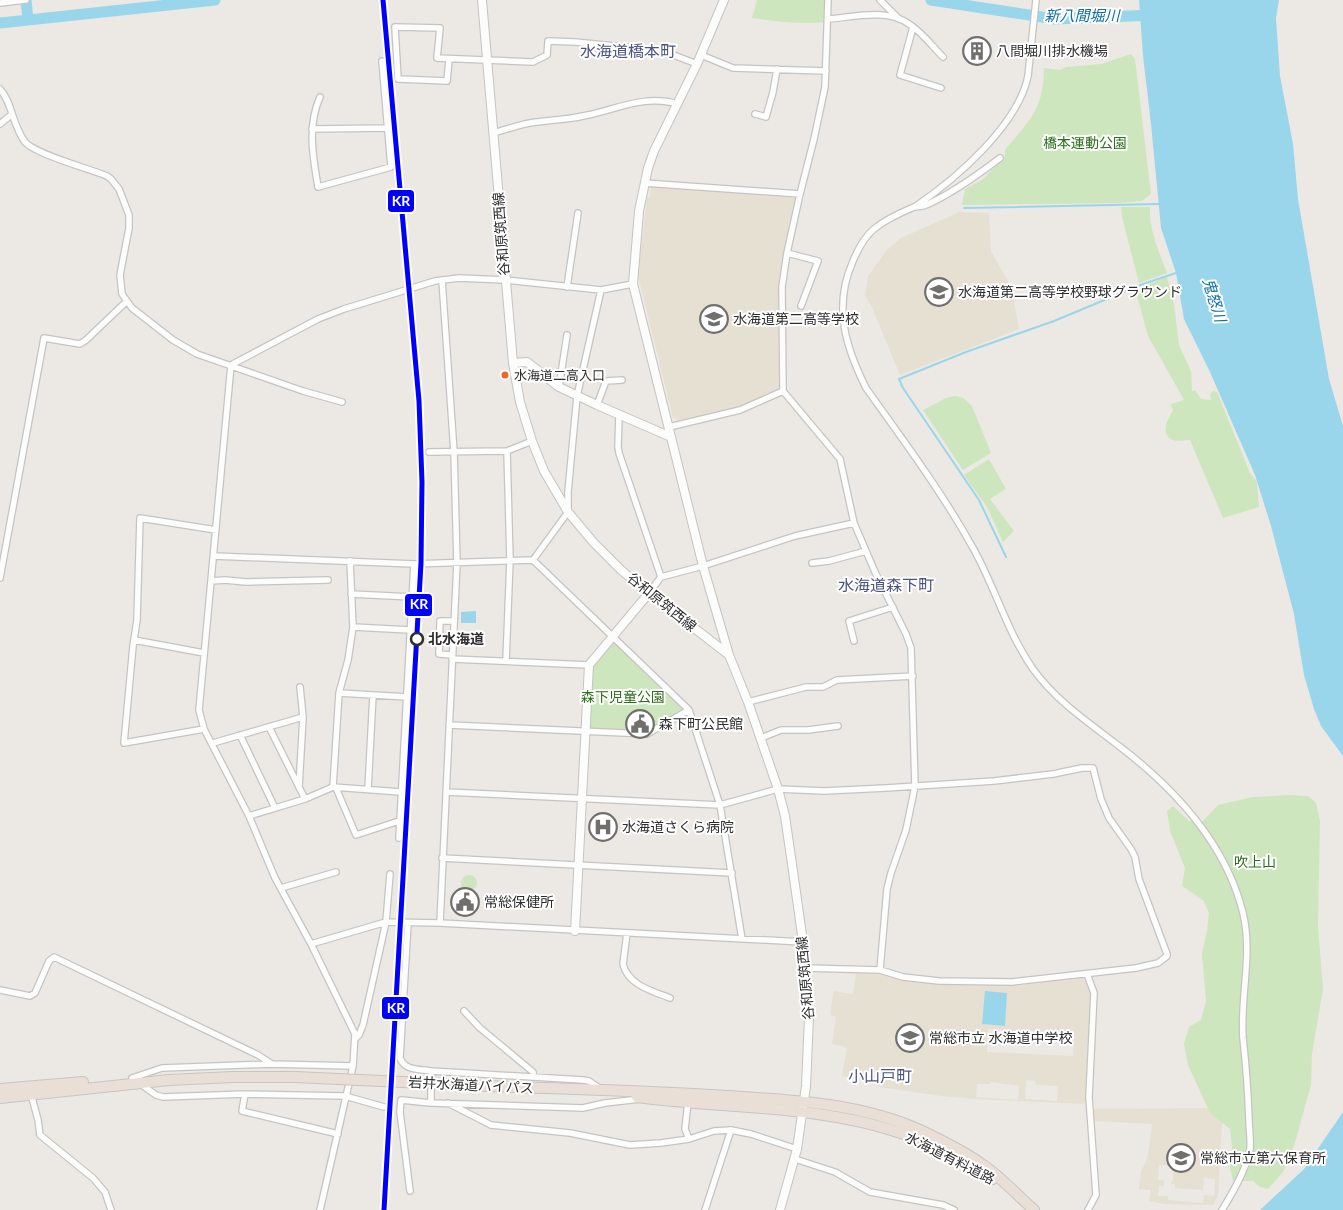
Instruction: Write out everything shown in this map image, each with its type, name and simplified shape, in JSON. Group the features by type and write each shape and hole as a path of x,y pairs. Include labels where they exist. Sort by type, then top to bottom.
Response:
{"highway":[{"name":"岩井水海道バイパス","path":"0,1098 31,1091 135,1080 206,1077 295,1077 586,1090 803,1106"},
{"name":"岩井水海道バイパス","path":"0,1089 31,1091"},
{"name":"岩井水海道バイパス","path":"586,1090 650,1099 688,1098"},
{"name":"水海道有料道路","path":"803,1106 842,1107 875,1115 919,1130 984,1165 1034,1210"}],"main road":[{"name":"谷和原筑西線","path":"482,0 513,363 520,402 532,441 544,470 568,512 607,557 648,593 729,655 761,738 785,816 803,942 809,1017 806,1086 797,1149 780,1210"},
{"path":"724,0 697,64 654,150 644,183 633,284 703,566 729,655"},
{"path":"513,363 527,362 559,387 671,438"},
{"path":"575,931 589,665 648,593"}],"street":[{"path":"0,2 26,0"},
{"path":"828,0 824,87 814,139 787,253 782,301 783,391 840,458 854,523 911,648 916,786 906,830 887,889 880,970"},
{"path":"880,0 898,18 914,27 943,57"},
{"path":"1036,1 1026,88 1016,107 990,141 969,163 934,194 875,228 858,249 844,286 841,306 845,335 856,369 866,388 955,515 985,572 1005,622 1019,649 1035,672 1068,706 1120,747 1167,788 1192,815 1228,870 1243,913 1246,936 1247,963 1242,1009 1250,1149 1242,1171 1222,1210"},
{"path":"828,19 883,15 898,18"},
{"path":"449,60 447,81 398,80 395,27 440,28 437,58 449,60 533,62 547,55 548,42 575,42 645,49 671,54 697,64"},
{"path":"914,27 900,75 941,88"},
{"path":"701,55 733,68 826,71"},
{"path":"320,98 314,111 312,129 313,159 318,187 391,167 382,61"},
{"path":"755,114 766,117 773,92 776,69"},
{"path":"0,89 6,96 11,116 25,142 39,152 107,176 112,179 119,189 129,215 129,228 120,275 122,294 132,308 184,348 196,354 303,391 342,402"},
{"path":"493,133 528,123 609,111 637,102 656,100 677,104"},
{"path":"0,124 11,116"},
{"path":"312,129 388,128"},
{"path":"914,207 924,206 935,200 974,177 1000,158"},
{"path":"644,183 800,194"},
{"path":"567,287 578,213"},
{"path":"787,253 818,261 801,306"},
{"path":"231,365 318,319 435,281 459,278 505,280 601,290 633,284"},
{"path":"440,923 456,562 454,452 442,280"},
{"path":"533,560 568,512 568,492 577,396 601,290"},
{"path":"0,578 44,338 80,344 127,301"},
{"path":"559,387 567,335"},
{"path":"231,365 199,710 204,729 249,816 281,888 344,1009 356,1038 353,1066 320,1210"},
{"path":"597,405 606,381 622,380"},
{"path":"669,427 740,410 783,391"},
{"path":"619,415 619,453 661,577"},
{"path":"429,452 507,451 532,441"},
{"path":"506,661 510,560 507,451"},
{"path":"204,729 124,743 137,620 140,518 216,530"},
{"path":"648,593 661,577 703,566 795,536 854,523"},
{"path":"812,563 829,561 866,551"},
{"path":"214,556 414,564 533,560 690,710 720,805 742,939"},
{"path":"350,561 353,627 348,660 339,693 335,788 356,835 399,822"},
{"path":"399,838 414,564"},
{"path":"211,581 328,580"},
{"path":"351,594 412,597"},
{"path":"854,641 849,621 893,607"},
{"path":"454,621 440,621 439,654 452,657 506,661 589,665"},
{"path":"353,627 410,630"},
{"path":"134,640 204,653"},
{"path":"748,702 806,688 823,687 837,680 913,676"},
{"path":"299,787 303,717 300,687"},
{"path":"339,693 407,697"},
{"path":"368,789 373,695"},
{"path":"448,725 647,734 690,710"},
{"path":"213,744 303,717"},
{"path":"761,738 781,730 808,730 838,726"},
{"path":"269,727 305,799"},
{"path":"240,735 275,808"},
{"path":"446,792 720,805 778,789 843,791 994,780 1093,768 1101,799 1109,818 1135,857 1139,879 1167,956 1158,963 1136,968 1012,982 939,981 903,977 880,970 805,968"},
{"path":"249,816 335,788 401,792"},
{"path":"442,858 732,873"},
{"path":"281,888 336,872"},
{"path":"356,1038 363,1025 386,922 390,874"},
{"path":"311,944 386,922 440,923 803,942"},
{"path":"408,923 400,1058 406,1068 583,1080 589,1081 603,1091"},
{"path":"627,933 624,969 634,982 670,998"},
{"path":"0,990 30,996 35,992 49,960 54,957 258,1055 272,1064"},
{"path":"1087,974 1094,993 1088,1097 1096,1195 1088,1210"},
{"path":"464,1011 480,1028 532,1072 533,1076"},
{"path":"353,1066 272,1064 162,1068 135,1080 156,1096 163,1097 245,1094 345,1096 384,1107"},
{"path":"430,1103 432,1071"},
{"path":"31,1091 40,1134 93,1178 104,1192 111,1210"},
{"path":"245,1094 242,1111 338,1134"},
{"path":"688,1098 685,1129 689,1139"},
{"path":"410,1191 400,1112 401,1100 430,1103 582,1108 631,1099 650,1099"},
{"path":"448,1103 490,1125 570,1133 630,1145 661,1144 689,1139 714,1131 731,1130 751,1134 797,1149"},
{"path":"705,1210 731,1130"},
{"path":"795,1159 835,1172 858,1187 870,1192 943,1205 954,1210"}],"shaded area":[{"name":"水海道第二高等学校","path":"651,186 797,198 780,272 781,390 737,408 677,423 676,417 673,418 638,271 647,197 650,197"},
{"name":"水海道第二高等学校野球グラウンド","path":"959,212 989,213 991,251 1012,288 1019,329 900,375 871,305 865,296 868,276 886,251 901,238"},
{"name":"常総市立 水海道中学校","path":"856,973 882,975 903,980 1018,986 1026,985 1027,982 1083,978 1092,993 1086,1102 1083,1104 941,1096 885,1088 842,1076 847,1047 832,1044 836,1017 830,1015 834,991 853,994","holes":["988,1029 1074,1033 1073,1056 987,1052","1026,1080 1035,1081 1036,1085 1058,1086 1057,1101 1025,1099","991,1082 1019,1086 1018,1100 976,1097 977,1084 990,1084"]},
{"name":"常総市立第六保育所","path":"1220,1108 1222,1124 1218,1196 1213,1205 1165,1204 1149,1201 1151,1190 1139,1189 1141,1172 1148,1156 1152,1124 1093,1121 1092,1109","holes":["1159,1165 1174,1166 1171,1184 1175,1184 1175,1188 1203,1190 1204,1178 1215,1179 1214,1196 1204,1195 1203,1203 1168,1200 1168,1196 1158,1196 1159,1185 1164,1186 1164,1180 1158,1180"]}],"green space":[{"path":"757,0 826,0 826,22 798,23 752,18"},
{"name":"橋本運動公園","path":"1131,54 1135,59 1151,194 1142,201 1119,203 962,205 965,189 982,180 1005,157 1005,150 1034,114 1041,94 1044,68 1060,70 1066,67 1101,64"},
{"path":"1121,207 1150,207 1153,232 1167,273 1139,283"},
{"path":"1167,277 1174,304 1179,345 1191,371 1192,391 1195,390 1201,399 1211,400 1210,394 1213,391 1217,392 1250,473 1257,482 1259,507 1223,518 1190,440 1175,441 1169,438 1167,434 1167,422 1173,411 1171,404 1185,398 1183,398 1148,336 1136,292 1142,290 1141,287"},
{"path":"955,396 963,398 972,406 991,453 963,470 923,410 946,398"},
{"path":"989,459 1006,489 990,499 1014,531 1003,542 987,507 964,475"},
{"name":"森下児童公園","path":"614,641 683,709 648,732 589,729 592,667"},
{"name":"吹上山","path":"1308,796 1316,803 1320,821 1318,926 1323,989 1312,1054 1311,1085 1294,1146 1283,1172 1268,1189 1260,1187 1253,1181 1233,1181 1230,1168 1232,1148 1230,1129 1210,1113 1188,1065 1184,1044 1189,1027 1201,1020 1206,1001 1202,954 1209,913 1204,901 1182,886 1185,868 1170,831 1167,811 1173,806 1189,821 1203,821 1218,805 1253,797"},
{"path":"469,875 477,883 469,891 461,883"}],"water":[{"name":"鬼怒川","path":"1139,0 1279,0 1276,18 1280,76 1293,144 1298,199 1329,379 1343,426 1343,756 1321,726 1314,709 1304,675 1294,614 1271,526 1255,475 1210,372 1184,319 1176,273 1161,228"},
{"path":"476,611 476,623 461,623 461,612"},
{"path":"985,991 1007,993 1005,1026 982,1024"},
{"path":"1343,1112 1343,1210 1260,1210 1304,1169"}],"waterway":[{"path":"26,0 28,19"},
{"name":"新八間堀川","path":"0,23 215,0"},
{"name":"新八間堀川","path":"931,0 1055,19 1155,15"},
{"path":"964,208 1159,204"},
{"path":"1006,557 979,500 903,388 899,379 966,352 1054,321 1143,284 1176,273"}],"transit line":[{"name":"KR","path":"383,0 419,401 422,482 421,563 384,1210"}],"place":[{"name":"八間堀川排水機場","path":"977,51"},
{"name":"水海道第二高等学校野球グラウンド","path":"939,292"},
{"name":"水海道第二高等学校","path":"714,319"},
{"name":"水海道二高入口","path":"505,375"},
{"name":"北水海道","path":"417,639"},
{"name":"森下町公民館","path":"640,724"},
{"name":"水海道さくら病院","path":"603,827"},
{"name":"常総保健所","path":"465,902"},
{"name":"常総市立 水海道中学校","path":"910,1038"},
{"name":"常総市立第六保育所","path":"1181,1158"}],"district":[{"name":"水海道橋本町","path":"628,51"},
{"name":"水海道森下町","path":"886,585"},
{"name":"小山戸町","path":"880,1076"}]}
